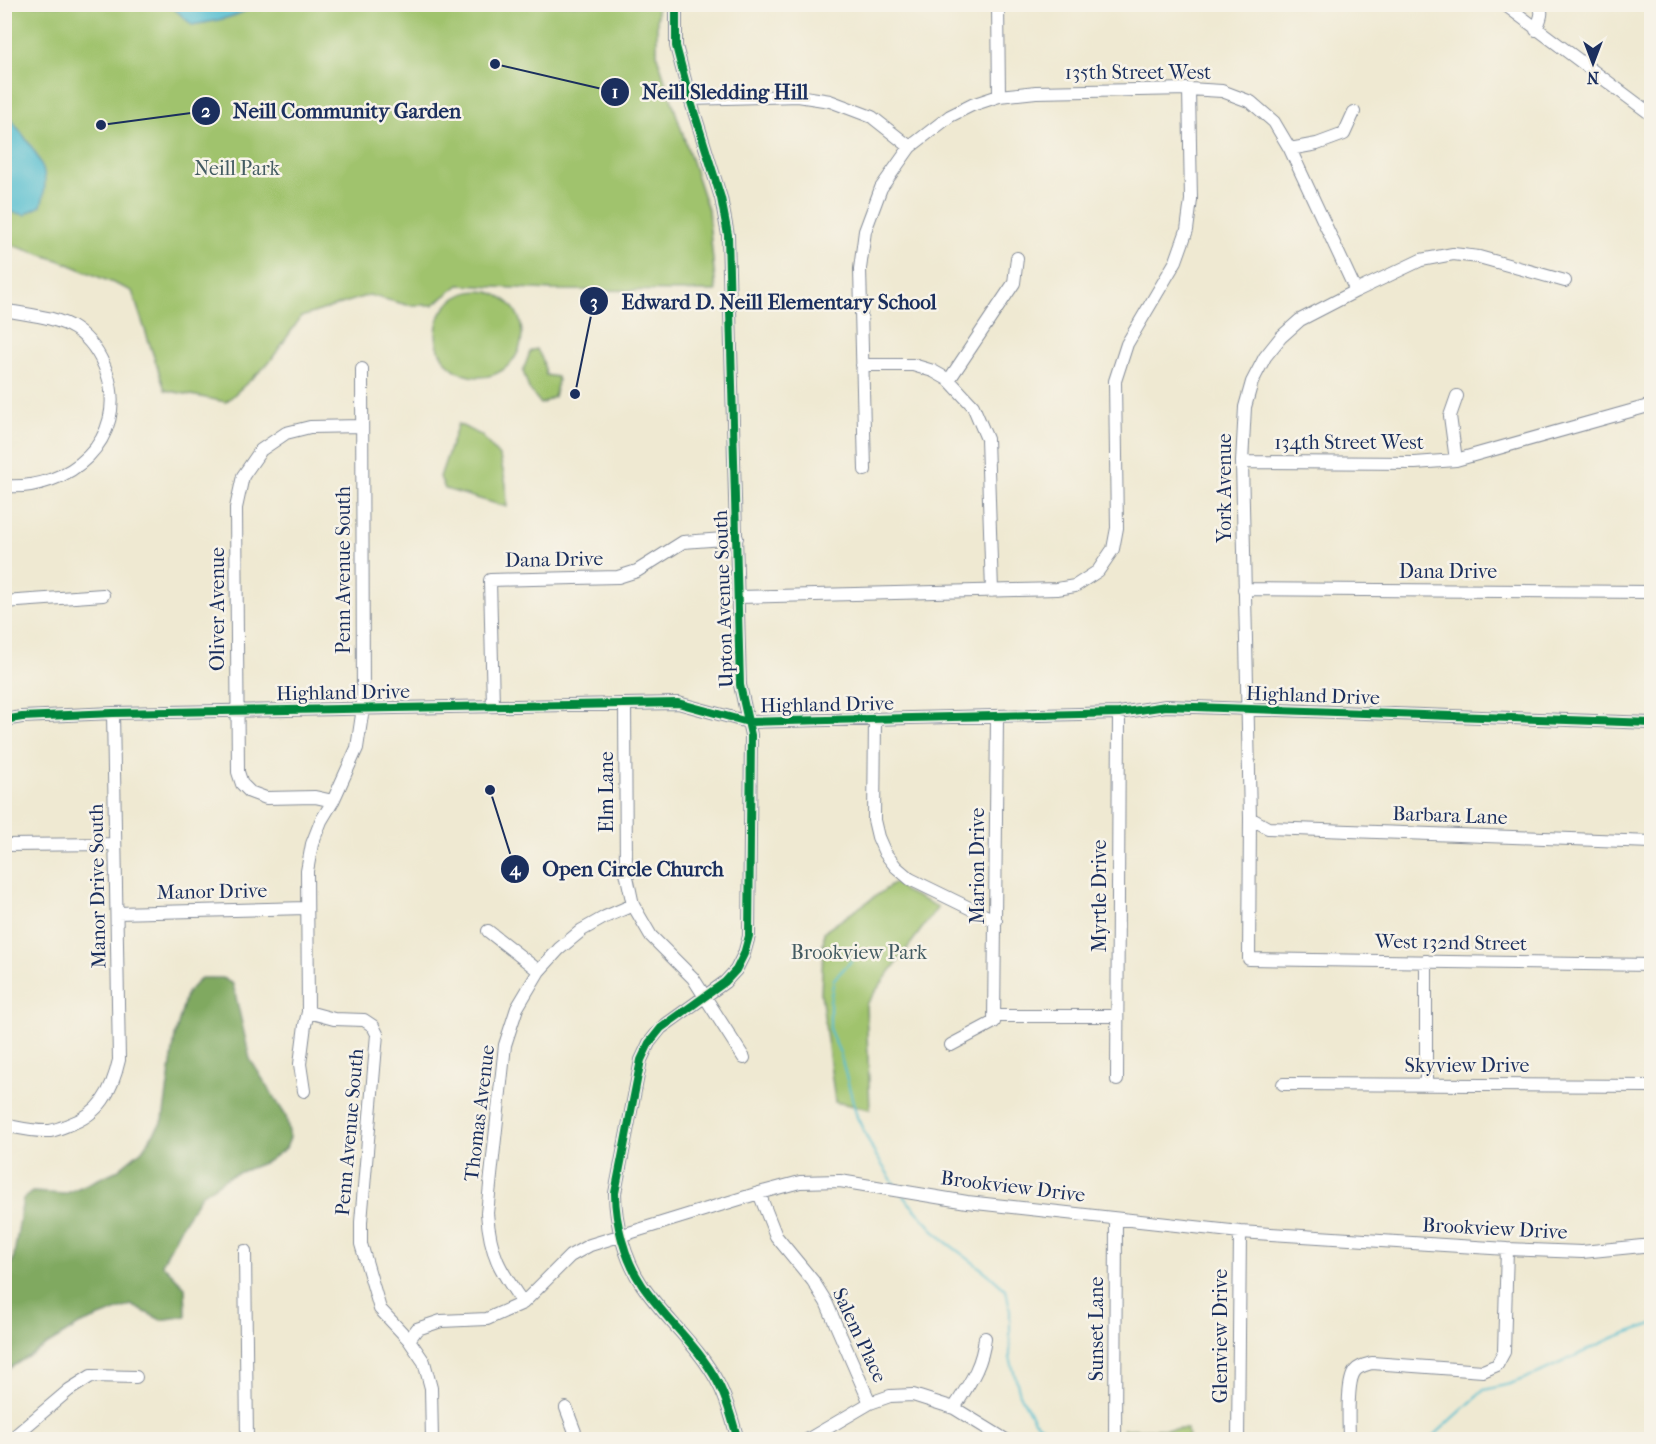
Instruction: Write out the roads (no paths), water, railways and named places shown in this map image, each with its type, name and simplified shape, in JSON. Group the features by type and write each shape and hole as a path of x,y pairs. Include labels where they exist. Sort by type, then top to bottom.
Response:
{"street":[{"name":"Upton Avenue South","path":"676,4 676,45 690,99 721,198 728,235 740,685 751,735 749,936 736,970 725,982 661,1028 649,1043 641,1060 615,1192 615,1213 621,1235 641,1284 703,1359 718,1382 729,1407 738,1440"},
{"path":"998,4 999,96"},
{"path":"1504,4 1652,115"},
{"path":"1536,30 1542,13 1541,6 1538,4"},
{"path":"738,597 1058,589 1075,586 1098,571 1113,549 1117,528 1115,381 1127,344 1176,261 1187,231 1191,200 1189,89"},
{"name":"135th Street West","path":"865,470 860,269 865,231 881,188 910,147 950,116 972,105 999,96 1036,92 1189,89 1222,91 1251,102 1274,122 1290,148 1356,291"},
{"path":"690,99 798,96 830,101 872,117 910,147"},
{"path":"1290,148 1317,144 1344,134 1354,112"},
{"name":"York Avenue","path":"1249,959 1250,818 1242,462 1245,406 1252,382 1265,357 1281,337 1300,320 1421,260 1453,254 1479,257 1566,281"},
{"path":"948,380 1014,283 1017,258"},
{"path":"4,310 57,320 83,336 103,363 111,384 112,406 106,430 97,447 82,464 63,476 41,484 4,486"},
{"path":"862,365 913,365 933,371 948,380 974,406 987,439 992,591"},
{"name":"Penn Avenue South","path":"362,369 363,708 357,748 333,801 321,821 312,844 307,871 308,1012 334,1019 364,1020 373,1026 377,1034 360,1222 361,1244 380,1309 409,1340 424,1362 431,1388 432,1440"},
{"name":"134th Street West","path":"1456,460 1450,416 1457,396"},
{"name":"134th Street West","path":"1242,462 1415,463 1456,460 1652,405"},
{"name":"Oliver Avenue","path":"333,801 315,797 266,798 250,792 242,784 238,772 236,508 243,476 261,450 286,434 310,427 362,426"},
{"name":"Dana Drive","path":"493,705 490,579 618,577 637,571 683,542 737,538"},
{"name":"Dana Drive","path":"1244,589 1652,592"},
{"path":"4,602 103,595"},
{"name":"Highland Drive","path":"4,720 22,717 113,713 678,703 748,722 1119,713 1166,706 1652,723"},
{"name":"Elm Lane","path":"625,704 626,872 633,904 651,936 693,978 744,1058"},
{"name":"Manor Drive South","path":"4,1125 51,1131 82,1121 104,1100 115,1080 119,1060 113,713"},
{"name":"Myrtle Drive","path":"1117,1080 1119,713"},
{"name":"Marion Drive","path":"995,1016 997,716"},
{"path":"875,719 874,820 885,853 910,879 996,921"},
{"name":"Barbara Lane","path":"1250,818 1268,828 1652,842"},
{"path":"4,845 115,844"},
{"name":"Thomas Avenue","path":"523,1303 504,1276 495,1258 489,1236 487,1213 505,1045 517,1008 539,971 559,949 582,930 604,916 633,904"},
{"name":"Manor Drive","path":"117,913 307,908"},
{"path":"488,931 539,971"},
{"name":"West 132nd Street","path":"1249,959 1652,965"},
{"path":"1426,961 1426,1085"},
{"path":"304,1091 300,1064 308,1012"},
{"path":"951,1044 994,1022 995,1016 1118,1016"},
{"name":"Skyview Drive","path":"1283,1084 1652,1086"},
{"name":"Brookview Drive","path":"409,1340 417,1329 425,1326 441,1321 487,1318 523,1303 570,1256 590,1245 800,1182 840,1181 967,1202 1240,1232 1582,1252 1652,1245"},
{"name":"Salem Place","path":"759,1193 776,1236 813,1281 826,1302 870,1403"},
{"name":"Sunset Lane","path":"1115,1440 1116,1219"},
{"name":"Glenview Drive","path":"1238,1440 1240,1232"},
{"path":"1349,1440 1350,1381 1354,1372 1362,1365 1372,1363 1483,1371 1497,1365 1504,1352 1506,1249"},
{"path":"245,1251 247,1440"},
{"path":"954,1408 975,1376 983,1354 985,1338"},
{"path":"10,1440 69,1390 91,1376 136,1377"},
{"path":"807,1440 870,1403 890,1396 913,1395 954,1408 1006,1440"},
{"path":"566,1408 578,1440"}],"water":[{"path":"170,5 254,5 234,16 192,25"},
{"path":"5,111 33,149 44,173 41,206 26,215 5,211"}],"waterway":[{"path":"854,958 834,979 830,1002 830,1031 840,1053 857,1117 875,1154 895,1185"},
{"path":"903,1196 942,1239 1006,1290 1010,1310 1010,1358 1020,1394 1034,1421 1062,1440"},
{"path":"1429,1440 1484,1390 1510,1384 1539,1373 1615,1337 1652,1324"}],"railway":[{"path":"1643,4 1652,13"}],"place":[{"name":"Neill Sledding Hill","path":"495,64"},
{"name":"Neill Community Garden","path":"101,125"},
{"name":"Edward D. Neill Elementary School","path":"575,394"},
{"name":"Open Circle Church","path":"490,790"}],"park label":[{"name":"Neill Park","path":"237,168"},
{"name":"Brookview Park","path":"859,952"}]}
